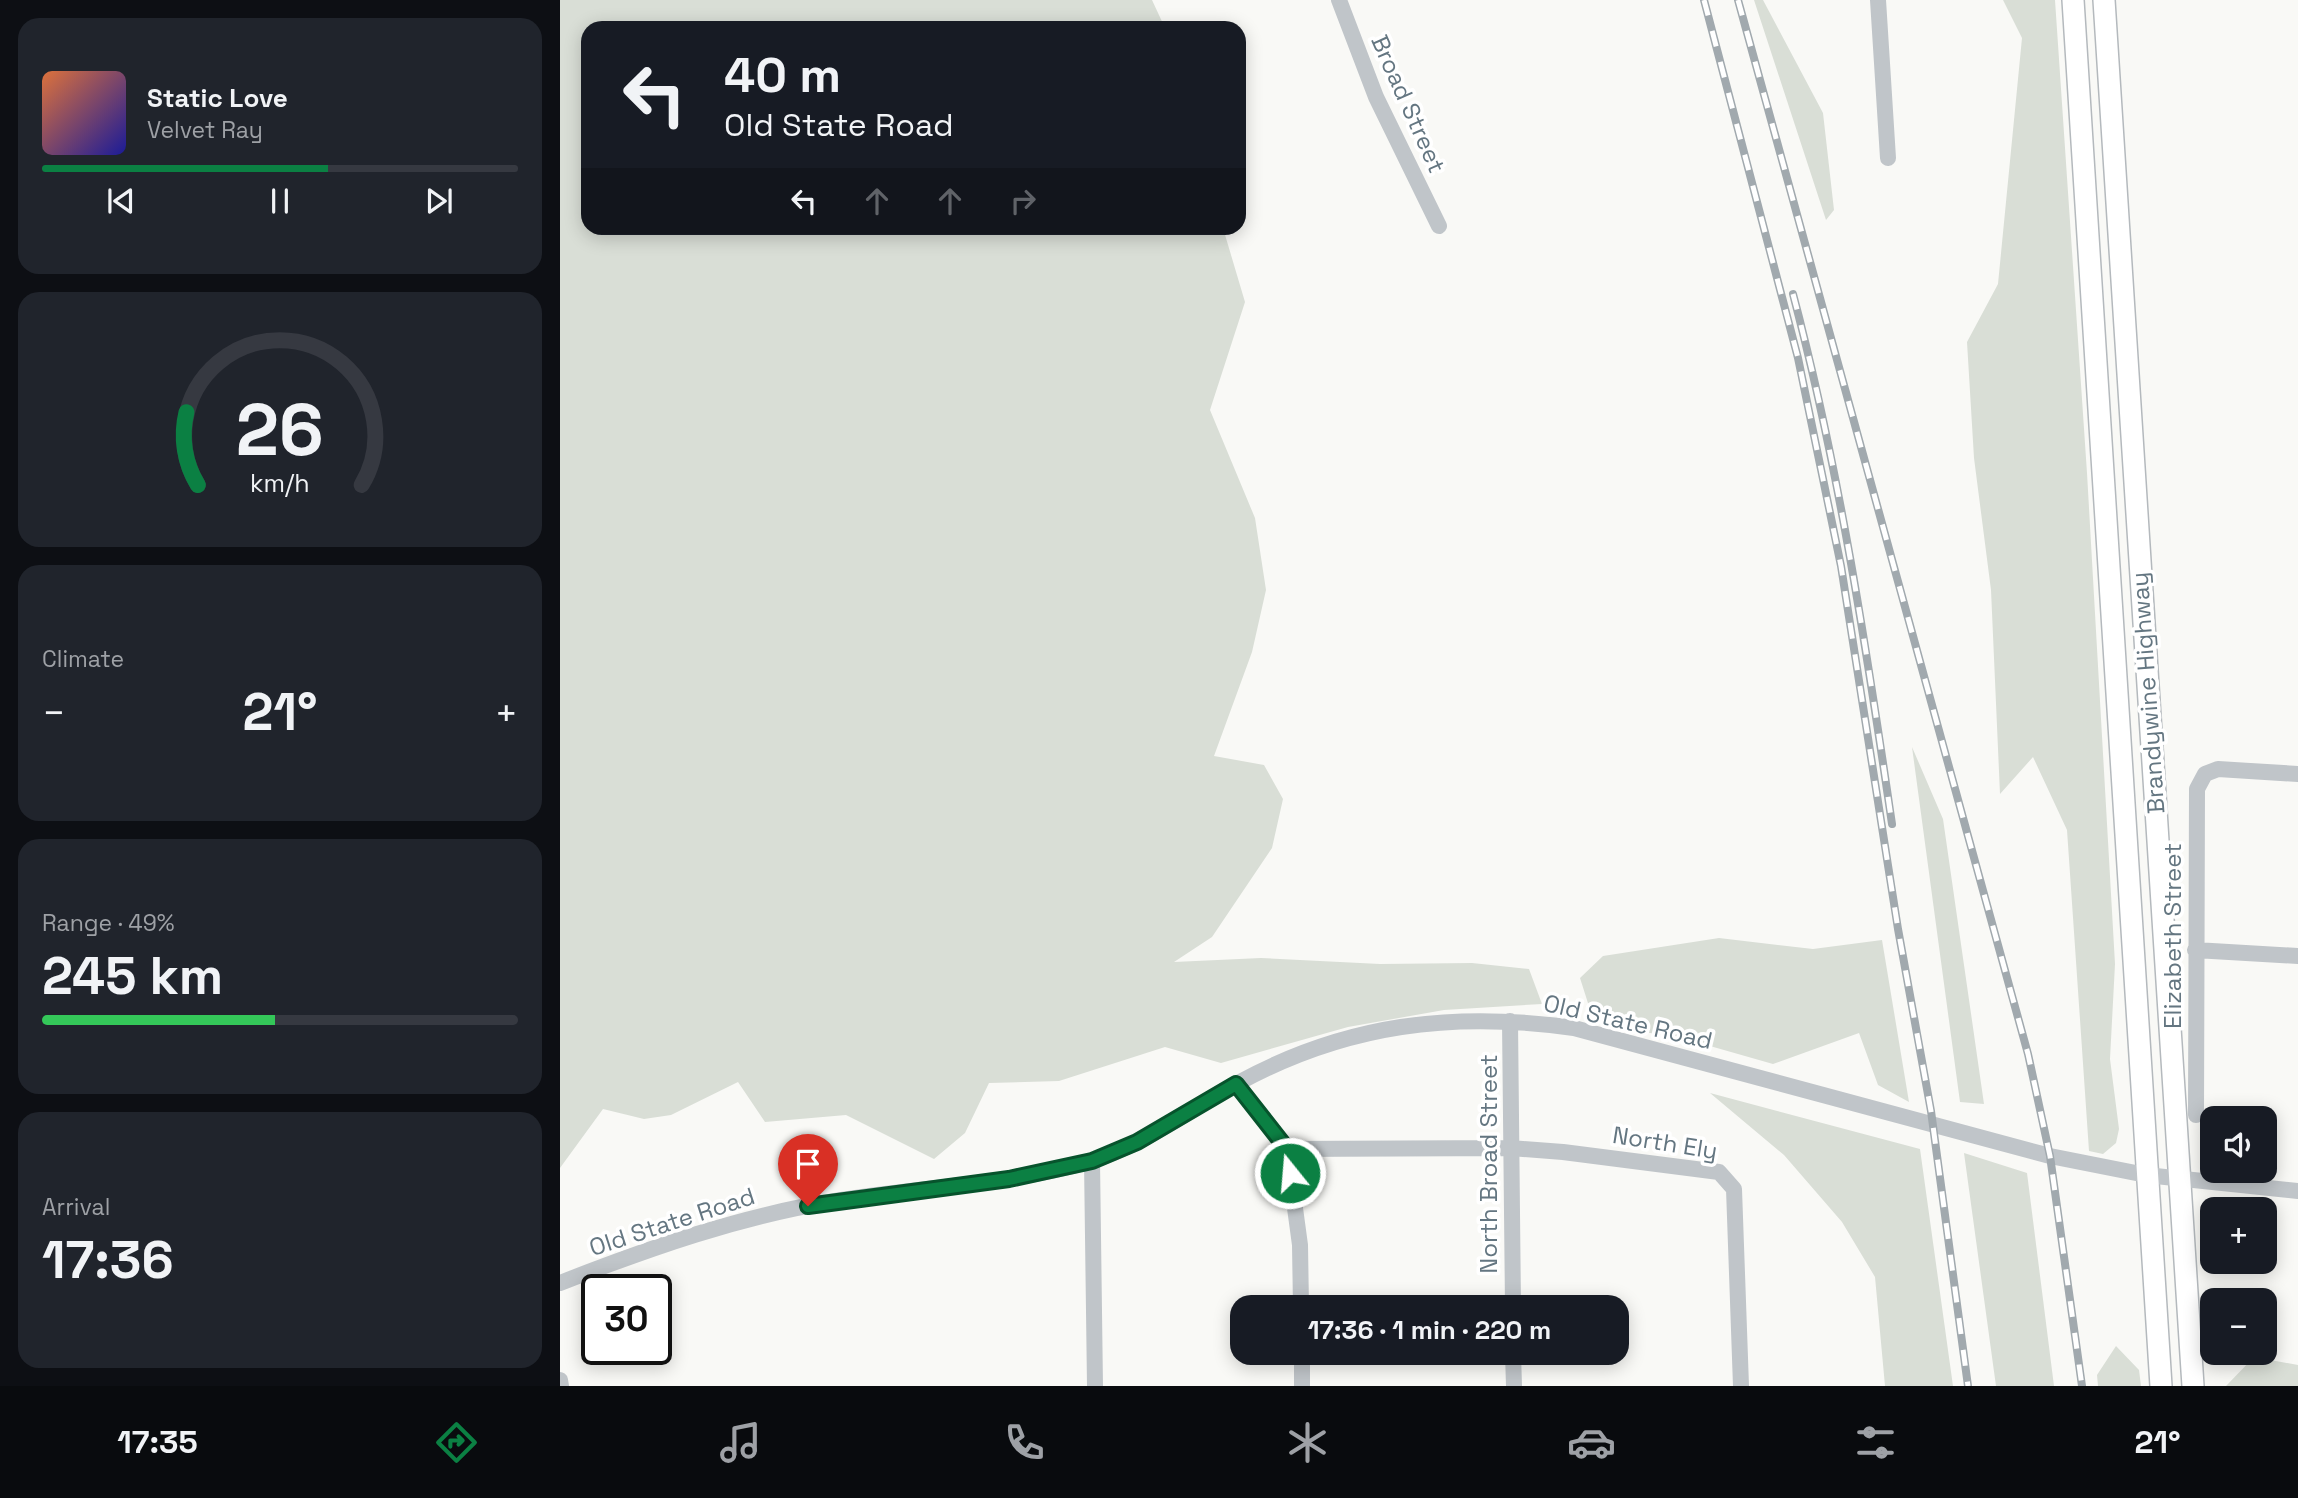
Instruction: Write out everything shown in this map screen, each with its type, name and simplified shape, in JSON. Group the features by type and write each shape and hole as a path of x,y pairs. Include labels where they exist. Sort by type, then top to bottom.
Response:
{"main road":[{"name":"Brandywine Highway","path":"2073,0 2161,1386"},
{"name":"Brandywine Highway","path":"2104,0 2193,1386"}],"street":[{"name":"Broad Street","path":"1339,0 1376,97 1439,226"},
{"path":"1878,0 1888,158"},
{"name":"Elizabeth Street","path":"2196,1115 2197,789 2205,774 2218,769 2298,774"},
{"path":"2195,950 2298,956"},
{"name":"Old State Road","path":"560,1283 704,1231 781,1211 890,1193 1009,1179 1092,1161 1137,1142 1236,1084 1306,1051 1384,1028 1444,1021 1510,1021 1574,1028 1895,1113 2012,1147 2146,1175 2298,1191"},
{"name":"North Broad Street","path":"1510,1021 1513,1295"},
{"path":"1236,1084 1287,1149 1300,1245 1301,1295"},
{"path":"1287,1149 1511,1148"},
{"name":"North Ely","path":"1511,1148 1679,1166 1726,1176 1734,1189 1737,1221 1741,1386"},
{"path":"1092,1161 1095,1386"},
{"path":"1301,1365 1302,1386"},
{"path":"1513,1365 1514,1386"},
{"path":"560,1380 561,1386"}],"shaded area":[{"path":"560,0 1152,0 1162,21 581,21 581,235 1225,235 1245,302 1210,410 1255,518 1266,590 1252,652 1214,756 1264,765 1283,799 1272,848 1212,937 1174,962 1261,958 1380,964 1472,963 1529,969 1542,1004 1444,1010 1348,1027 1221,1063 1165,1047 1059,1081 989,1083 965,1133 934,1159 846,1115 765,1122 738,1082 671,1115 644,1119 603,1109 560,1168"},
{"path":"1754,0 1763,0 1823,113 1834,210 1826,220"},
{"path":"2003,0 2055,0 2087,473 2115,964 2110,1059 2119,1129 2116,1143 2103,1154 2089,1151 2067,830 2033,757 2000,794 1991,590 1974,458 1967,342 1998,284 2022,38"},
{"path":"1912,747 1943,819 1984,1104 1960,1102"},
{"path":"1719,938 1813,949 1882,940 1909,1102 1878,1085 1859,1033 1773,1064 1696,1042 1594,1022 1580,978 1603,956"},
{"path":"1710,1093 1920,1149 1953,1386 1885,1386 1875,1277 1842,1222 1784,1155"},
{"path":"1964,1153 2027,1173 2054,1386 1996,1386"},
{"path":"2116,1346 2139,1370 2141,1386 2098,1386 2097,1375"},
{"path":"2277,1361 2298,1365 2298,1386 2226,1386 2246,1365 2277,1365"}],"railway":[{"path":"1704,0 1798,358 1841,566 1898,929 1931,1111 1968,1386"},
{"path":"1738,0 2028,1054 2050,1156 2082,1386"},
{"path":"1793,294 1838,491 1892,824"}],"route":[{"path":"808,1206 1009,1179 1092,1161 1137,1142 1236,1084 1287,1149 1290,1173"}]}
